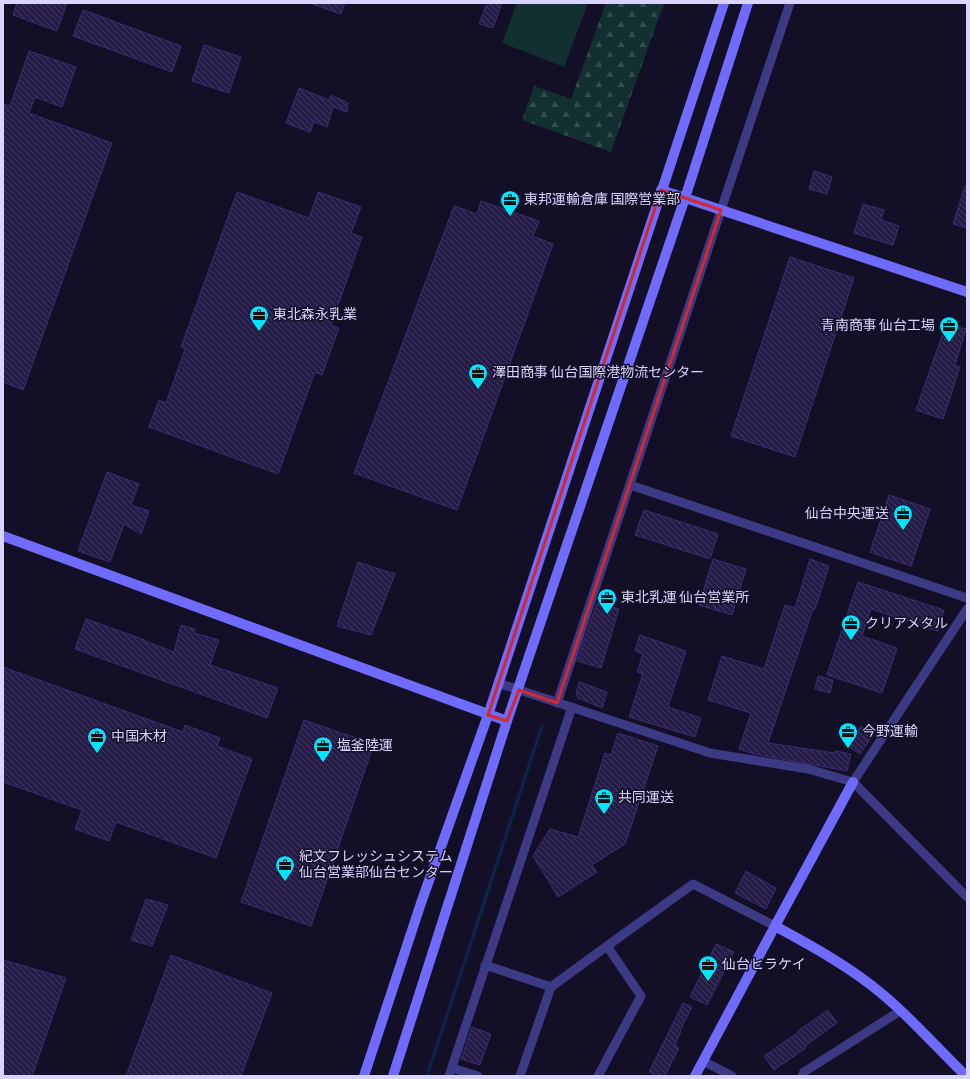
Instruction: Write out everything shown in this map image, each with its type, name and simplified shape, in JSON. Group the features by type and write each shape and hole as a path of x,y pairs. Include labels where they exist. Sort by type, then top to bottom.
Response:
{"street":[{"path":"364,1076 424,895 488,715 724,3"},
{"path":"393,1076 507,722 685,198 748,3"},
{"path":"557,702 790,3"},
{"path":"661,190 967,292"},
{"path":"630,485 967,598"},
{"path":"3,536 316,650 507,722"},
{"path":"695,1076 853,782 967,609"},
{"path":"498,683 710,753 808,769 853,782 967,897"},
{"path":"478,1076 450,1072 572,707"},
{"path":"520,1076 551,988 693,884 775,926 836,960 872,985 966,1076"},
{"path":"598,1076 642,996 607,946"},
{"path":"486,965 551,988"},
{"path":"802,1076 804,1072 900,1011"},
{"path":"703,1061 732,1076"}],"highlighted area":[{"path":"661,190 721,210 557,703 519,690 507,721 488,715"}],"green space":[{"path":"517,3 588,3 564,67 502,43"},
{"path":"606,3 664,3 611,152 522,120 534,86 571,99"}],"building":[{"path":"17,3 67,3 57,31 13,15"},
{"path":"345,3 341,14 312,4"},
{"path":"487,3 502,3 493,28 479,24"},
{"path":"83,10 181,46 172,72 73,36"},
{"path":"204,45 241,57 229,93 192,81"},
{"path":"29,51 76,67 62,107 35,97 29,113 112,143 23,390 3,382 3,104 10,106"},
{"path":"299,88 329,100 331,95 348,103 347,112 333,107 327,127 314,122 310,132 286,123"},
{"path":"814,171 832,177 827,194 809,189"},
{"path":"965,186 967,186 967,228 953,224"},
{"path":"237,192 309,218 318,192 361,207 351,233 362,237 331,325 339,328 322,375 315,372 278,474 149,427 159,400 166,403 185,349 181,347"},
{"path":"481,201 539,221 533,236 553,244 457,510 354,473 454,206 477,214"},
{"path":"863,204 884,210 881,220 899,226 893,245 854,233"},
{"path":"790,257 854,278 795,457 731,436"},
{"path":"945,327 956,331 957,327 966,329 955,365 960,367 943,419 916,410"},
{"path":"107,472 139,484 131,505 149,511 141,534 124,524 110,562 78,551"},
{"path":"889,495 930,509 911,566 870,552"},
{"path":"644,510 718,534 710,559 635,535"},
{"path":"713,559 746,569 732,615 699,605"},
{"path":"810,559 829,566 768,743 851,754 847,771 754,754 739,749 751,713 708,700 722,656 764,669 785,605 795,608"},
{"path":"358,562 395,574 371,635 337,626"},
{"path":"858,582 944,610 938,631 871,609 862,636 897,648 882,693 827,675"},
{"path":"597,603 619,609 601,668 577,661"},
{"path":"86,619 174,652 181,625 195,629 194,633 219,640 210,665 278,688 267,718 75,649"},
{"path":"640,635 686,651 668,707 701,718 695,737 629,717 643,674 637,672 643,654 635,651"},
{"path":"3,667 183,732 185,725 220,738 217,746 252,759 216,858 116,822 109,841 75,829 82,810 3,782"},
{"path":"818,676 833,680 830,693 815,689"},
{"path":"579,682 607,692 602,708 578,698 576,694"},
{"path":"304,720 374,744 311,926 241,902"},
{"path":"861,726 873,735 860,754 848,746"},
{"path":"618,733 658,746 625,844 592,865 597,872 558,897 533,856 550,829 578,837 605,753 611,755"},
{"path":"746,871 776,888 766,909 735,893"},
{"path":"146,899 168,905 152,946 131,940"},
{"path":"716,944 734,952 707,1005 690,997"},
{"path":"171,955 272,993 241,1076 126,1076"},
{"path":"3,960 66,978 32,1076 3,1076"},
{"path":"683,1003 692,1007 680,1030 681,1031 675,1046 679,1048 665,1076 657,1076 649,1072"},
{"path":"828,1010 837,1023 805,1046 806,1048 774,1070 764,1056"},
{"path":"472,1027 491,1034 480,1065 461,1059"}],"waterway":[{"path":"427,1076 542,726"}],"place":[{"name":"東邦運輸倉庫 国際営業部","path":"510,217"},
{"name":"東北森永乳業","path":"259,332"},
{"name":"青南商事 仙台工場","path":"949,343"},
{"name":"澤田商事 仙台国際港物流センター","path":"478,390"},
{"name":"仙台中央運送","path":"903,531"},
{"name":"東北乳運 仙台営業所","path":"607,615"},
{"name":"クリアメタル","path":"851,641"},
{"name":"今野運輸","path":"848,749"},
{"name":"中国木材","path":"97,754"},
{"name":"塩釜陸運","path":"323,763"},
{"name":"共同運送","path":"604,815"},
{"name":"紀文フレッシュシステム 仙台営業部仙台センター","path":"285,882"},
{"name":"仙台ヒラケイ","path":"708,982"}]}
